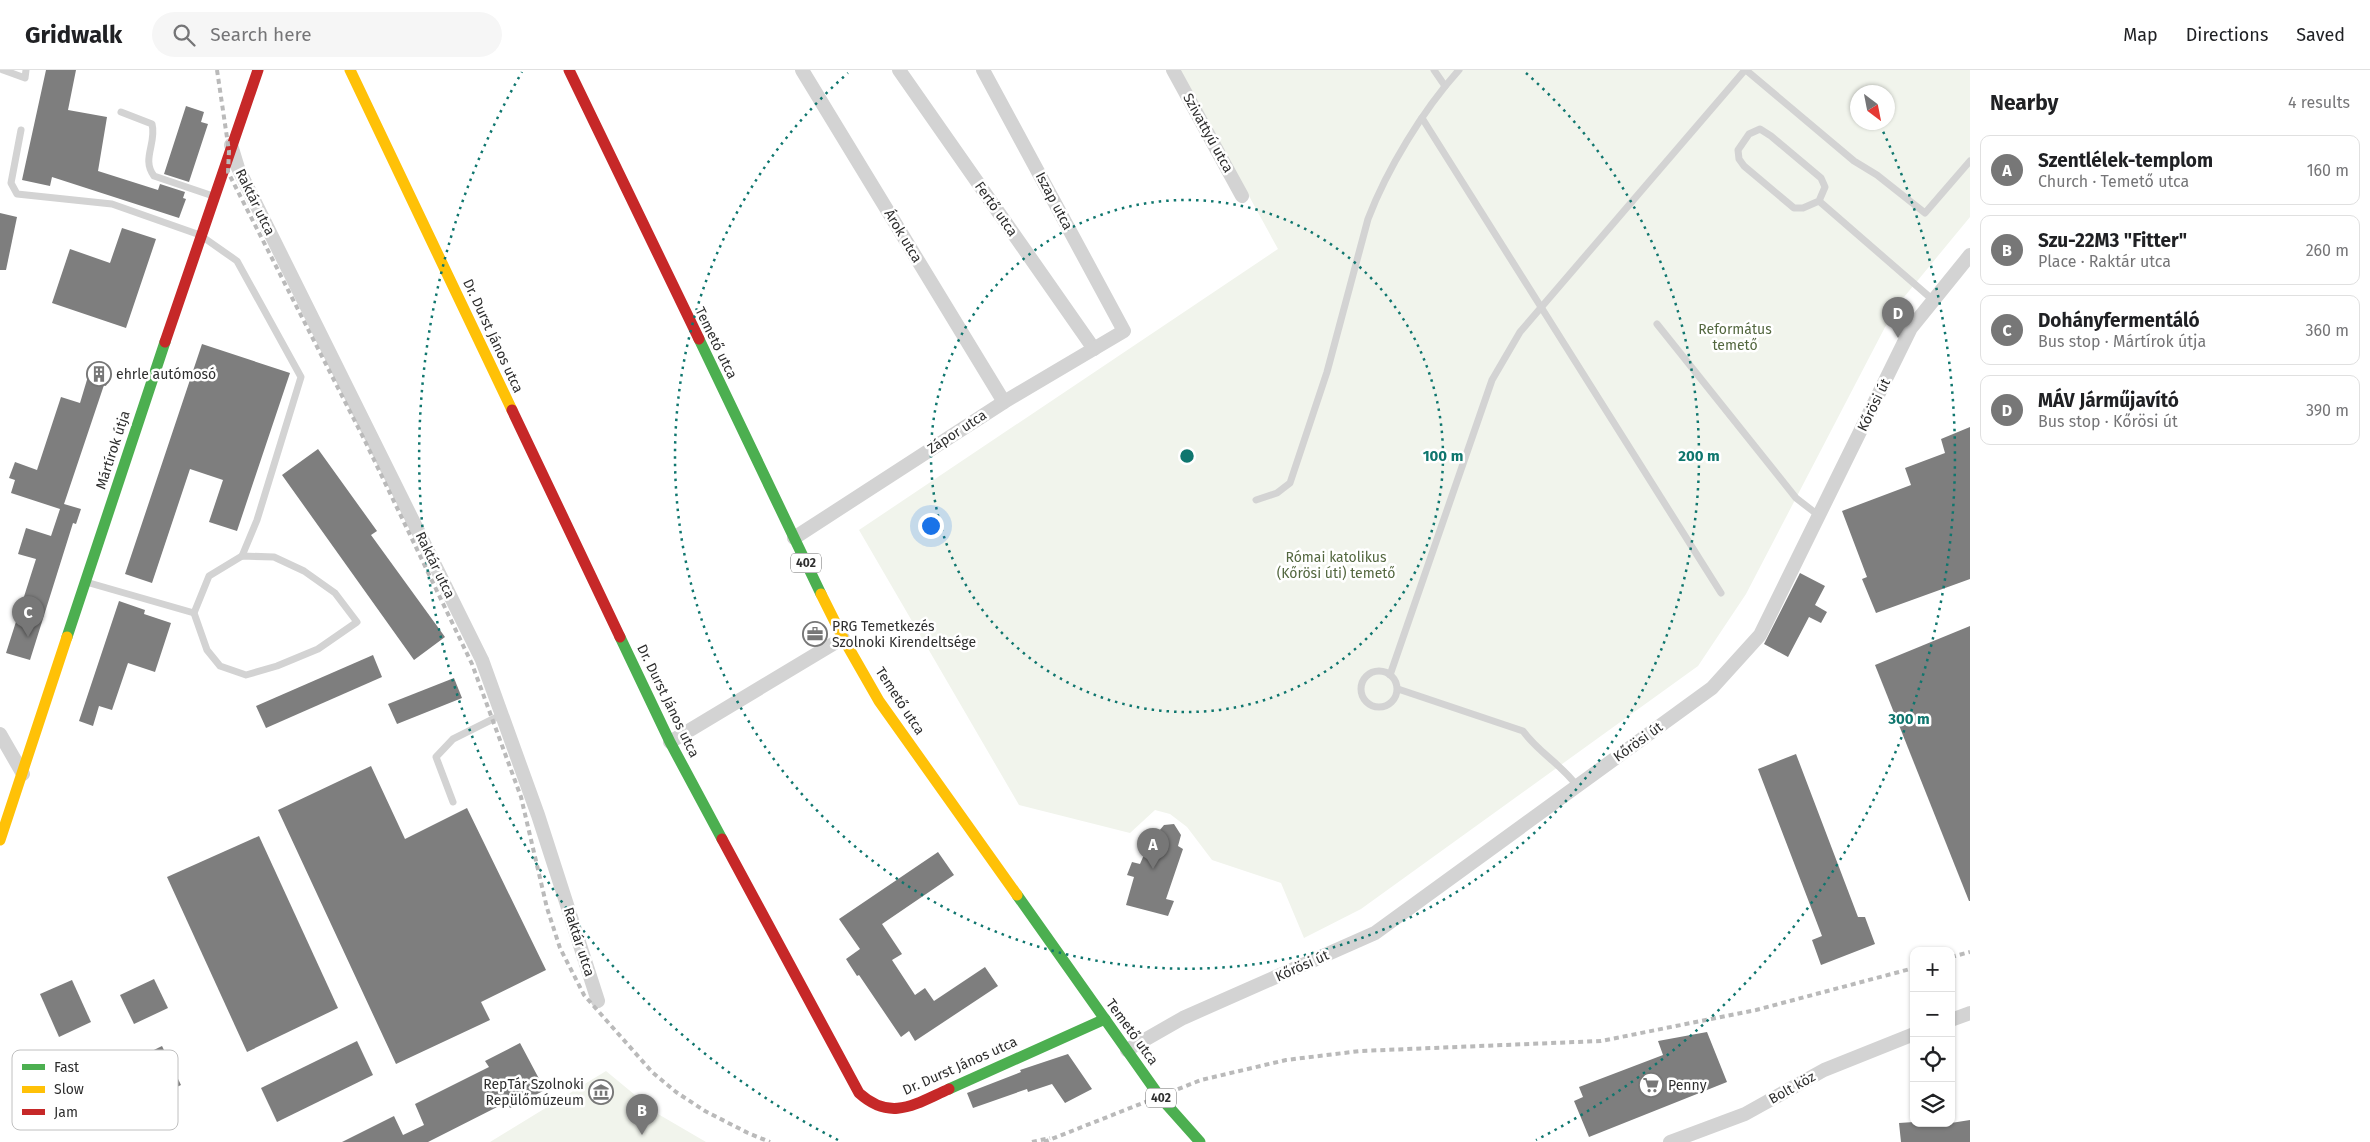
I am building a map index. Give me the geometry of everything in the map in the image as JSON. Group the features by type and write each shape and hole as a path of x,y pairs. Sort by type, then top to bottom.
{"street":[{"name":"Mártírok útja","path":"0,840 213,196 258,70"},
{"name":"Dr. Durst János utca","path":"350,70 670,742 859,1093 872,1106 889,1110 908,1107 1104,1019"},
{"name":"Temető utca","path":"569,70 843,638 879,701 1104,1019 1181,1123 1200,1142"},
{"name":"Árok utca","path":"802,70 1004,402"},
{"name":"Fertő utca","path":"899,70 1094,349"},
{"name":"Iszap utca","path":"983,70 1124,331"},
{"name":"Szivattyú utca","path":"1173,70 1242,196"},
{"name":"Raktár utca","path":"231,145 238,168 482,660 538,815 598,1001"},
{"name":"Kőrösi út","path":"1127,1050 1183,1018 1375,933 1712,688 1760,635 1911,328 1970,255"},
{"name":"Zápor utca","path":"794,538 1004,402 1124,331"},
{"path":"670,742 843,638"},
{"path":"0,734 23,774"},
{"path":"1955,1019 1970,1013"},
{"name":"Bolt köz","path":"1670,1142 1745,1114 1824,1070 1910,1036"}],"lane":[{"path":"3,70 25,78 26,70"},
{"path":"1434,70 1444,86"},
{"path":"1256,500 1277,493 1290,483 1327,372 1368,218 1377,195 1422,118 1444,86 1459,70"},
{"path":"1390,675 1492,380 1520,332 1745,70 1854,161 1876,175 1925,213 1970,161"},
{"path":"122,112 152,124 154,134 147,160 148,169 154,176 213,196"},
{"path":"1422,118 1721,593"},
{"path":"21,130 11,183 17,194 112,204 200,235 237,261 301,377 257,520 242,556"},
{"path":"1760,130 1771,136 1821,178 1824,187 1819,201 1803,208 1794,208 1744,166 1740,160 1738,150 1749,134 1760,130"},
{"path":"1819,201 1933,300"},
{"path":"1657,324 1796,498 1818,515"},
{"path":"242,556 274,557 304,571 335,592 356,622 318,649 277,666 246,675 220,666 207,650 194,613 209,576 242,556"},
{"path":"86,581 194,613"},
{"path":"1398,689 1395,700 1386,707 1374,707 1363,698 1361,688 1369,674 1380,671 1390,675 1398,689 1523,730 1533,743 1568,774 1577,786"},
{"path":"454,802 436,757 453,739 501,714"},
{"path":"1181,1123 1188,1142"}],"green space":[{"name":"Római katolikus (Kőrösi úti) temető","path":"1180,70 1970,70 1970,217 1895,308 1746,594 1698,666 1361,909 1304,938 1281,883 1212,860 1187,827 1170,814 1155,810 1130,833 1019,805 859,530 1278,249"},
{"name":"RepTár Szolnoki Repülőmúzeum","path":"606,1071 658,1114 706,1142 490,1142"}],"building":[{"path":"46,70 76,70 68,110 107,117 98,171 158,190 160,184 185,192 183,198 186,199 179,218 52,177 50,186 22,180"},
{"path":"186,106 204,112 201,122 208,124 189,182 164,174"},
{"path":"0,213 17,217 6,270 0,270"},
{"path":"122,228 156,239 126,328 52,303 70,249 110,263"},
{"path":"202,344 290,373 237,531 209,522 223,480 190,469 152,583 125,574"},
{"path":"92,363 111,369 64,504 81,509 76,524 73,523 30,660 6,653 36,559 18,554 26,528 51,536 60,509 11,493 15,480 9,478 15,462 37,470 61,397 80,403"},
{"path":"1970,427 1970,579 1876,613 1862,579 1867,577 1842,511 1911,485 1905,468 1945,453 1941,439"},
{"path":"318,449 377,531 371,535 445,637 414,660 282,475"},
{"path":"1800,573 1825,586 1815,605 1827,612 1821,623 1809,617 1788,657 1764,644"},
{"path":"119,601 145,610 144,614 171,623 155,672 128,663 112,710 99,706 93,726 79,721"},
{"path":"1970,626 1970,901 1969,901 1875,665"},
{"path":"373,655 382,677 266,728 256,706"},
{"path":"454,678 462,698 397,724 388,704"},
{"path":"1796,754 1858,917 1865,917 1875,944 1821,965 1812,940 1822,936 1758,769"},
{"path":"371,766 405,839 467,808 546,970 481,1002 490,1020 396,1064 278,810"},
{"path":"1174,824 1181,835 1178,846 1183,849 1166,899 1174,901 1168,916 1126,905 1134,877 1127,875 1132,862 1140,864 1152,836 1154,837 1164,825"},
{"path":"259,836 338,1008 247,1052 167,877"},
{"path":"938,852 954,875 882,924 902,954 892,960 915,995 925,988 934,1001 985,967 998,986 915,1041 909,1031 901,1037 846,959 860,949 839,919"},
{"path":"154,979 168,1008 134,1024 120,995"},
{"path":"72,980 91,1022 59,1037 40,994"},
{"name":"Penny","path":"1707,1032 1727,1082 1589,1137 1574,1101 1583,1097 1579,1087 1663,1055 1658,1041"},
{"path":"357,1041 373,1075 277,1122 261,1088"},
{"path":"520,1043 545,1090 510,1108 507,1102 428,1142 342,1142 394,1116 403,1135 424,1125 415,1104 489,1067 485,1061"},
{"path":"162,1046 164,1050 154,1050"},
{"path":"1068,1054 1092,1089 1065,1103 1052,1084 1028,1092 1027,1089 973,1108 967,1093 1021,1072 1020,1070"},
{"path":"1970,1120 1970,1142 1901,1142 1899,1123 1910,1122 1910,1127 1955,1127 1955,1122"}],"railway":[{"path":"217,70 229,151 228,172 364,439 472,664 521,797 547,908 560,948 584,995 652,1072 676,1092 705,1111 770,1142"},
{"path":"1955,956 1970,952"},
{"path":"1044,1142 1201,1080 1286,1060 1360,1051 1601,1041 1756,1010 1910,969"},
{"path":"1032,1142 1050,1138"}],"traffic: fast":[{"path":"699,339 821,594"},
{"path":"67,637 165,342"},
{"path":"620,637 670,742 722,839"},
{"path":"1017,895 1160,1097 1200,1142"},
{"path":"949,1089 1105,1019"}],"traffic: slow":[{"path":"350,70 512,410"},
{"path":"821,594 843,638 879,701 1017,895"},
{"path":"0,840 67,637"}],"traffic: jam":[{"path":"165,342 258,70"},
{"path":"569,70 699,339"},
{"path":"512,410 620,637"},
{"path":"722,839 859,1093 882,1107 903,1108 949,1089"}],"place":[{"name":"MÁV Járműjavító","path":"1898,338"},
{"name":"ehrle autómosó","path":"99,374"},
{"name":"PRG Temetkezés Szolnoki Kirendeltsége","path":"815,634"},
{"name":"Dohányfermentáló","path":"28,637"},
{"name":"Szentlélek-templom","path":"1153,869"},
{"name":"Penny","path":"1651,1085"},
{"name":"RepTár Szolnoki Repülőmúzeum","path":"601,1092"},
{"name":"Szu-22M3 \"Fitter\"","path":"642,1135"}],"park label":[{"name":"Református temető","path":"1735,338"}]}
